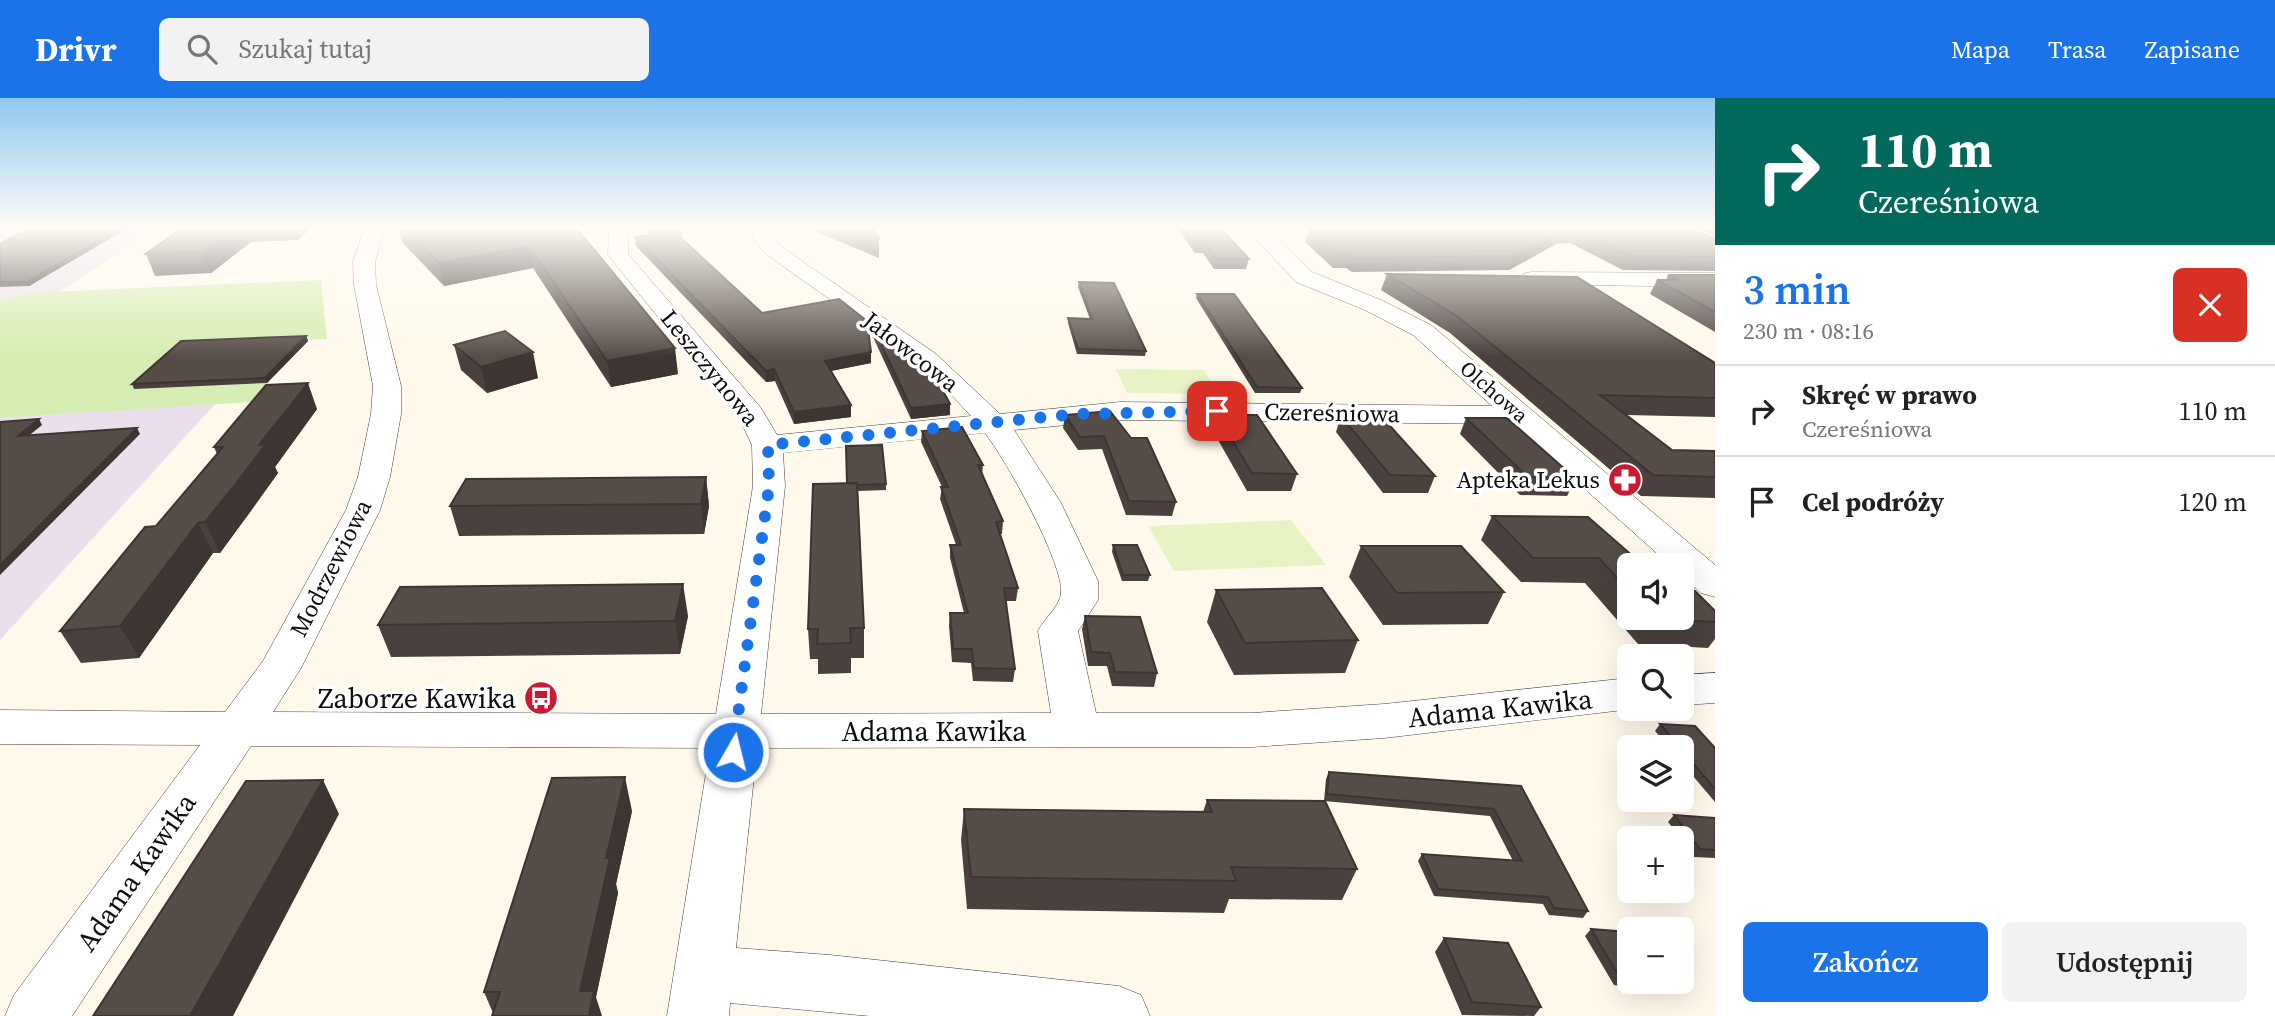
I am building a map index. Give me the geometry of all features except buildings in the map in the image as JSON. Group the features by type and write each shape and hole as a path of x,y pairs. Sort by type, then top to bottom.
{"street":[{"name":"Modrzewiowa","path":"237,729 279,668 344,550 363,510 374,477 386,414 387,386 365,285 364,271"},
{"name":"Leszczynowa","path":"631,271 746,407 768,445 769,486 701,995"},
{"name":"Jałowcowa","path":"803,271 927,362 970,398 993,423 1041,494 1079,583 1077,604 1058,631 1077,731"},
{"name":"Olchowa","path":"1296,271 1422,330 1715,584"},
{"path":"1506,279 1715,280"},
{"path":"1572,279 1609,303"},
{"path":"1324,286 1362,280"},
{"name":"Czereśniowa","path":"768,445 1120,411 1519,415"},
{"path":"1694,689 1715,688"},
{"name":"Adama Kawika","path":"0,727 1077,731 1317,727 1617,695"},
{"name":"Adama Kawika","path":"36,1016 237,729"},
{"path":"701,995 830,983 1119,1016"}],"shaded area":[{"path":"0,271 91,271 59,292 27,293 0,300"},
{"path":"215,404 0,640 0,418"}],"green space":[{"path":"321,280 327,339 183,346 134,388 269,383 253,402 0,418 0,300 27,293"},
{"path":"1116,369 1204,370 1219,394 1127,393"},
{"path":"1291,520 1326,565 1174,571 1148,526"}],"place":[{"name":"Apteka Lekus","path":"1625,480"},
{"name":"Zaborze Kawika","path":"541,698"}],"route":[{"path":"733,752 769,486 768,445 1076,414 1217,411"}]}
